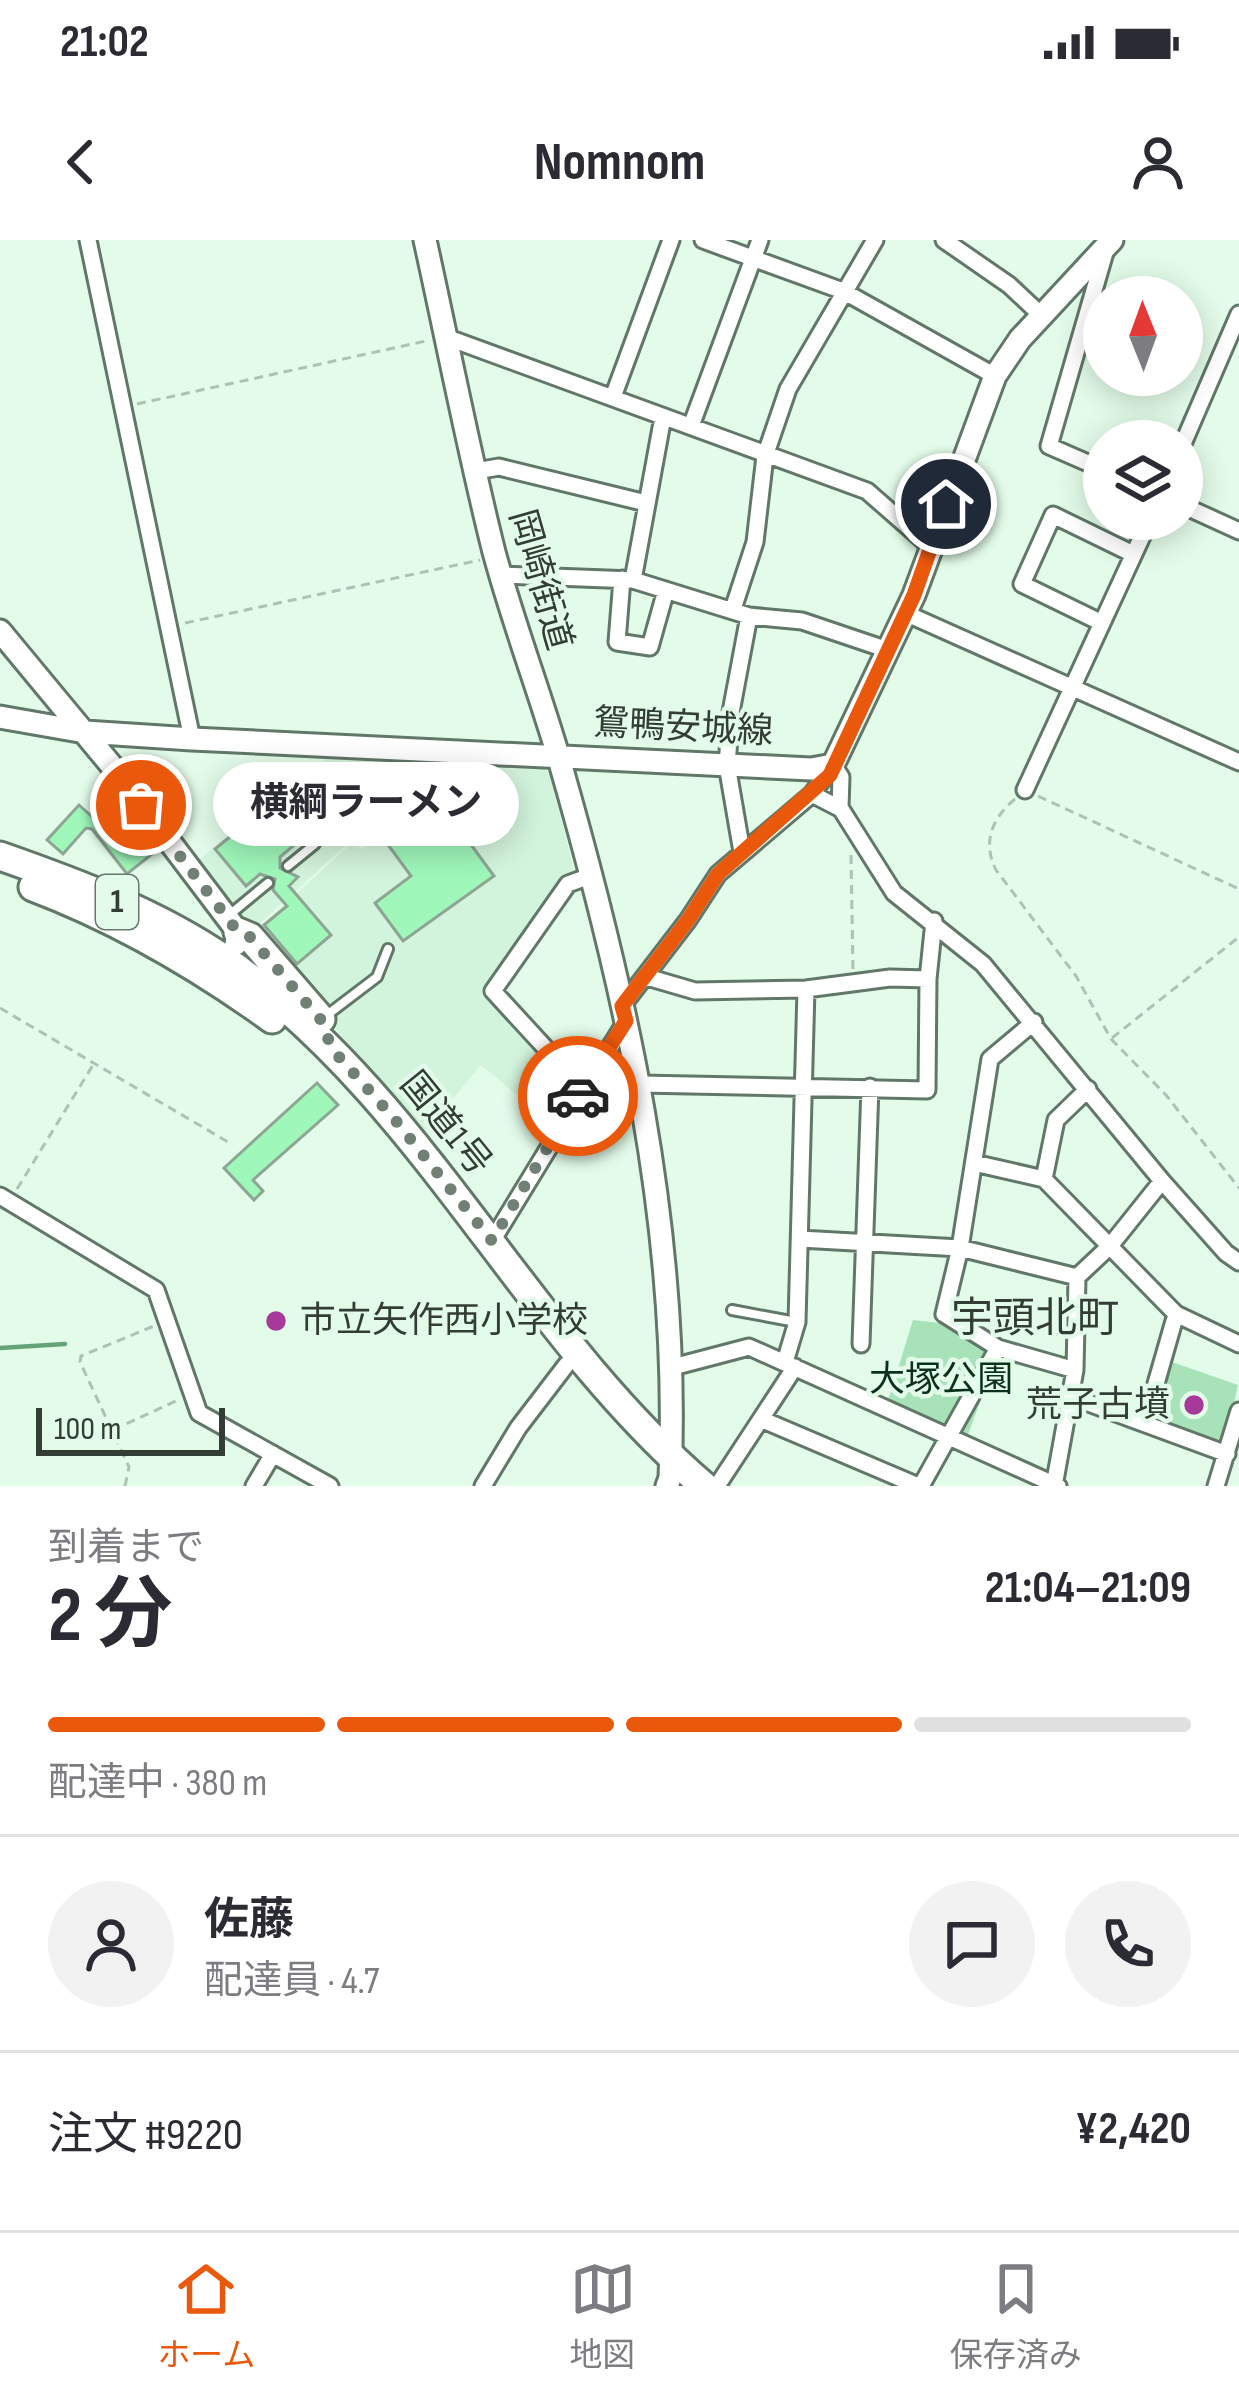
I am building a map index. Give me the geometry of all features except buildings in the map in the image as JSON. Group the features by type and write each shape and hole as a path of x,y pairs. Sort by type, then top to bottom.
{"highway":[{"name":"国道1号","path":"0,856 75,882 168,926 332,1049 492,1241 672,1477"},
{"name":"国道1号","path":"0,874 222,970 341,1078 382,1124 616,1425 672,1477 704,1486"},
{"path":"232,925 250,937 321,1020 332,1049"}],"street":[{"path":"88,240 192,739"},
{"name":"岡崎街道","path":"425,240 499,566 557,754 640,1084 657,1190 672,1477"},
{"path":"613,397 671,240"},
{"path":"704,240 843,291 995,376"},
{"path":"692,426 760,240"},
{"path":"742,852 727,765 730,712 765,456 788,389 875,240"},
{"path":"944,240 1009,285 1041,314"},
{"path":"492,1241 624,1013 718,874 830,775 905,613 995,376 1041,314 1109,241"},
{"path":"1083,461 1049,446 1109,241"},
{"path":"1193,420 1239,314"},
{"path":"446,337 867,491 930,546"},
{"path":"663,417 617,642 650,647 666,590"},
{"path":"476,471 500,467 646,503"},
{"path":"1100,622 1022,584 1053,515 1132,554"},
{"path":"1203,515 1239,531"},
{"path":"1025,790 1139,540"},
{"path":"499,566 628,580 741,612 802,621 888,650"},
{"path":"905,613 1239,762"},
{"path":"0,631 85,732 232,925 222,970"},
{"name":"鴛鴨安城線","path":"0,717 85,732 192,739 812,769 833,765"},
{"path":"833,765 841,777 840,808 894,893 983,964 1162,1181 1239,1262"},
{"path":"812,794 840,808"},
{"path":"589,1078 561,1065 493,991 568,884 590,876"},
{"path":"640,1084 927,1090 934,921"},
{"path":"647,976 695,991 806,989 928,979"},
{"path":"718,1486 763,1420 790,1364 797,1322 806,989"},
{"path":"1034,1022 990,1059 960,1248 944,1314 998,1348 1075,1370"},
{"path":"861,1344 870,1087"},
{"path":"1043,1179 1056,1120 1088,1089"},
{"path":"974,1163 1043,1179 1176,1314 1239,1344"},
{"path":"669,1368 748,1347 1056,1486 1075,1370 1077,1277 1110,1246 1162,1181"},
{"path":"4,1198 156,1290 200,1413 330,1486"},
{"path":"800,1239 960,1248 1077,1277"},
{"path":"1145,1422 1176,1314"},
{"path":"763,1420 920,1486 998,1348"},
{"path":"488,1484 518,1428 567,1364"},
{"path":"1072,1397 1227,1454"},
{"path":"1216,1486 1239,1411"},
{"path":"254,1486 273,1454"}],"lane":[{"path":"288,866 315,844 314,815"},
{"path":"232,925 268,883"},
{"path":"321,1020 376,977 388,949"},
{"path":"732,1310 797,1322"}],"path":[{"path":"123,406 446,337"},
{"path":"171,626 499,566"},
{"path":"1239,890 1025,790 997,814 988,856 1009,890 1076,976 1111,1039 1166,1095 1239,1188"},
{"path":"851,829 854,984"},
{"path":"1111,1039 1239,938"},
{"path":"0,1008 228,1142"},
{"path":"4,1198 93,1065"},
{"path":"125,1486 129,1467 81,1356 167,1321"},
{"path":"112,1431 193,1393"}],"shaded area":[{"path":"333,750 380,753 330,826 347,844 255,928 248,918 241,921 194,864 234,830 223,817 275,774 297,793"},
{"path":"410,756 534,761 550,774 575,874 564,879 485,990 546,1062 517,1095 481,1065 424,1133 254,932 351,844 364,849"}],"green space":[{"name":"大塚公園","path":"913,1320 940,1323 997,1356 966,1440 887,1404"},
{"path":"1169,1361 1238,1385 1224,1449 1151,1418"}],"waterway":[{"path":"0,1348 65,1344"}],"way so far":[{"path":"141,805 238,932 250,937 321,1020 332,1049 492,1241 578,1096"}],"place":[{"name":"横綱ラーメン","path":"141,805"},
{"name":"市立矢作西小学校","path":"276,1321"},
{"name":"荒子古墳","path":"1194,1405"}],"district":[{"name":"宇頭北町","path":"1035,1319"}],"route":[{"path":"578,1096 626,1021 622,1006 718,874 830,775 914,595 946,504"}]}
